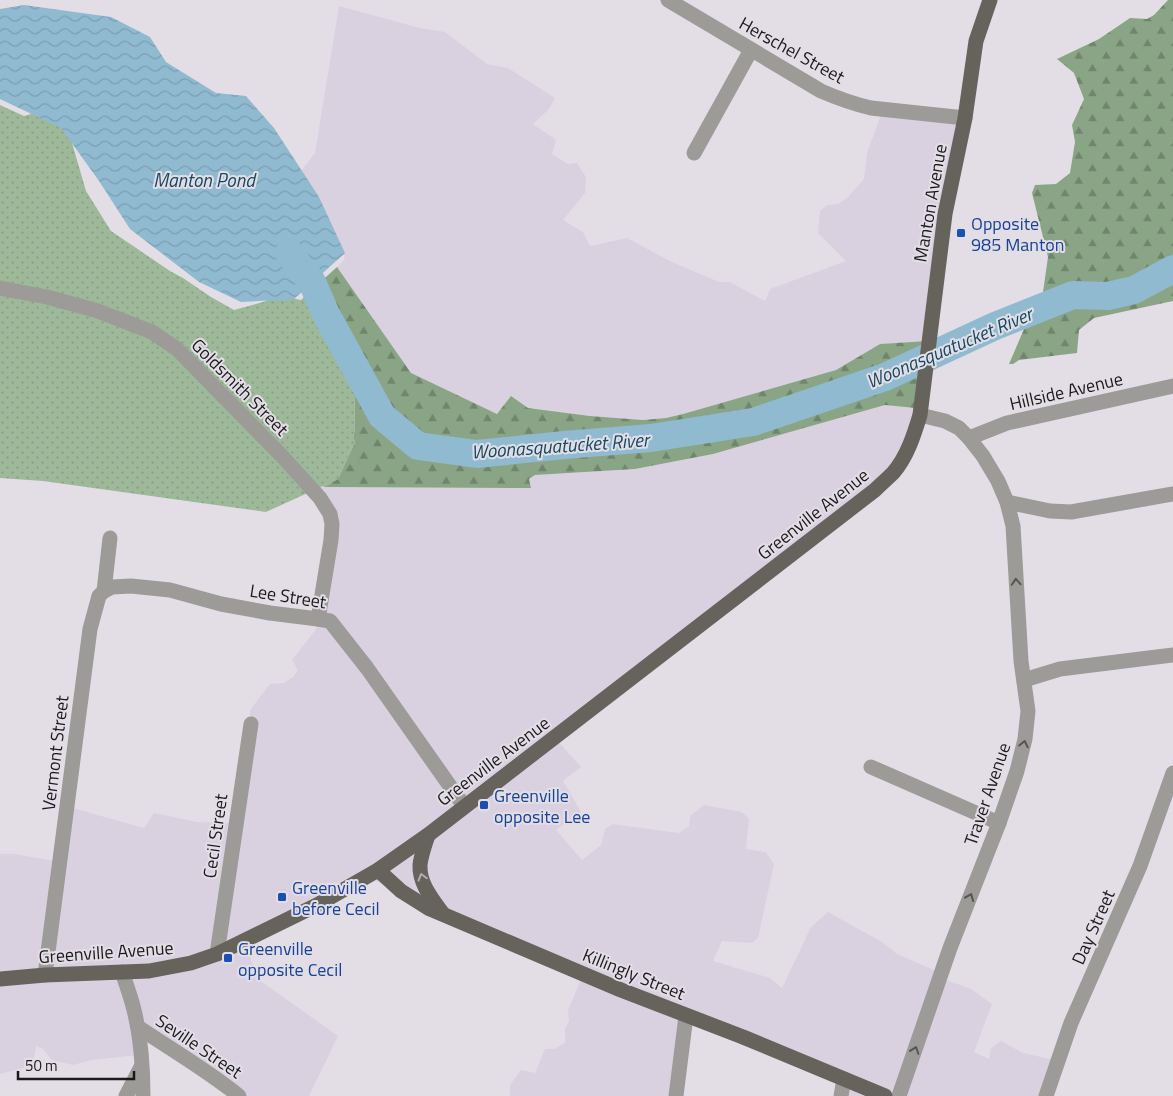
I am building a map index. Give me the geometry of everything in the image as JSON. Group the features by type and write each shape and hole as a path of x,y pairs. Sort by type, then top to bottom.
{"main road":[{"name":"Manton Avenue","path":"920,414 945,214 964,118 976,41 990,0"},
{"name":"Greenville Avenue","path":"0,978 149,971 191,963 217,954 317,905 378,870 428,835 875,490 894,472 903,458 914,435 920,414"},
{"path":"428,835 420,863 420,873 427,891 444,915"},
{"name":"Killingly Street","path":"378,870 401,891 428,908 621,990 743,1036 885,1096"}],"street":[{"name":"Herschel Street","path":"668,0 821,91 848,102 871,108 964,118"},
{"path":"694,153 752,50"},
{"name":"Goldsmith Street","path":"0,288 47,297 98,311 152,332 177,350 281,455 320,498 330,514 332,524 331,540 318,619"},
{"name":"Hillside Avenue","path":"969,438 1007,424 1173,386"},
{"name":"Traver Avenue","path":"899,1096 950,948 999,823 1017,771 1025,739 1028,711 1021,661 1013,526 1007,502 998,481 983,456 969,438 959,428 944,421 920,414"},
{"path":"1007,502 1050,511 1072,512 1173,494"},
{"name":"Vermont Street","path":"45,975 90,629 99,596 104,591 110,538"},
{"name":"Lee Street","path":"104,591 131,586 170,590 221,604 330,622 367,668 464,806"},
{"path":"1024,680 1060,669 1173,655"},
{"name":"Cecil Street","path":"217,954 251,724"},
{"path":"871,767 999,823"},
{"name":"Day Street","path":"1046,1096 1071,1022 1167,810 1173,773"},
{"path":"122,972 138,1027 143,1064 144,1096"},
{"path":"676,1096 686,1016"},
{"name":"Seville Street","path":"138,1027 194,1063 239,1096"},
{"path":"126,1096 143,1064"},
{"path":"841,1096 844,1079"}],"shaded area":[{"path":"339,6 420,28 445,32 487,64 508,68 555,98 549,109 533,124 556,140 552,154 568,164 577,163 586,177 585,193 563,220 583,232 590,246 627,238 670,261 719,282 730,282 765,301 770,289 846,261 818,233 820,211 827,205 838,204 847,198 864,179 867,153 882,112 961,116 930,342 880,344 836,370 683,414 643,420 590,416 528,408 511,397 497,414 411,374 337,267 345,259 318,197 301,171 315,153"},
{"path":"885,405 925,409 924,420 912,459 889,485 557,740 581,767 563,781 581,812 556,830 582,860 601,845 605,829 612,824 679,833 689,826 690,816 704,805 742,812 749,819 746,849 766,852 774,864 758,938 752,943 722,941 713,961 770,978 782,988 811,927 828,912 882,942 897,954 941,973 944,979 971,989 992,1004 974,1052 989,1059 991,1048 1001,1041 1023,1053 1055,1060 1045,1096 841,1096 843,1084 694,1018 674,1096 510,1096 510,1085 521,1070 535,1073 545,1049 554,1049 565,1043 565,1029 569,1021 568,1010 582,977 375,881 246,946 258,979 338,1036 309,1096 239,1096 144,1030 139,1055 92,1060 73,1065 52,1060 43,1049 36,1046 34,1059 27,1067 0,1074 0,854 14,854 60,862 69,807 144,828 154,813 197,822 230,823 250,726 250,710 270,684 284,683 293,677 298,670 292,660 323,620 335,540 314,491 323,486 531,488 529,479 535,475 635,469 713,454"}],"green space":[{"path":"1168,0 1173,0 1173,301 1094,318 1079,330 1077,353 1019,360 1009,364 1043,292 1048,257 1032,193 1035,185 1056,184 1070,173 1075,142 1072,125 1084,99 1074,73 1057,59 1099,39 1130,18 1147,19 1154,15"},
{"path":"0,105 24,116 44,110 70,136 86,191 111,231 170,271 234,310 263,302 282,294 301,300 307,294 328,317 354,373 355,429 353,438 355,442 338,479 266,512 43,481 0,478"},
{"path":"337,267 411,373 497,414 511,396 528,408 590,416 643,420 666,418 836,370 880,344 928,341 925,409 885,405 713,454 635,469 535,475 529,479 531,488 324,487 338,479 355,442 353,438 355,429 354,373 328,317 307,294"}],"water":[{"name":"Manton Pond","path":"24,5 111,17 150,37 166,62 216,93 246,96 274,128 319,197 345,253 294,299 241,302 199,282 130,229 61,128 0,99 0,9"}],"waterway":[{"name":"Woonasquatucket River","path":"289,253 312,282 326,314 382,416 418,446 477,454 651,438 753,422 885,377 995,326 1073,295 1108,296 1134,290 1173,269"}],"place":[{"name":"Opposite 985 Manton","path":"961,233"},
{"name":"Greenville opposite Lee","path":"484,805"},
{"name":"Greenville before Cecil","path":"282,897"},
{"name":"Greenville opposite Cecil","path":"228,958"}]}
